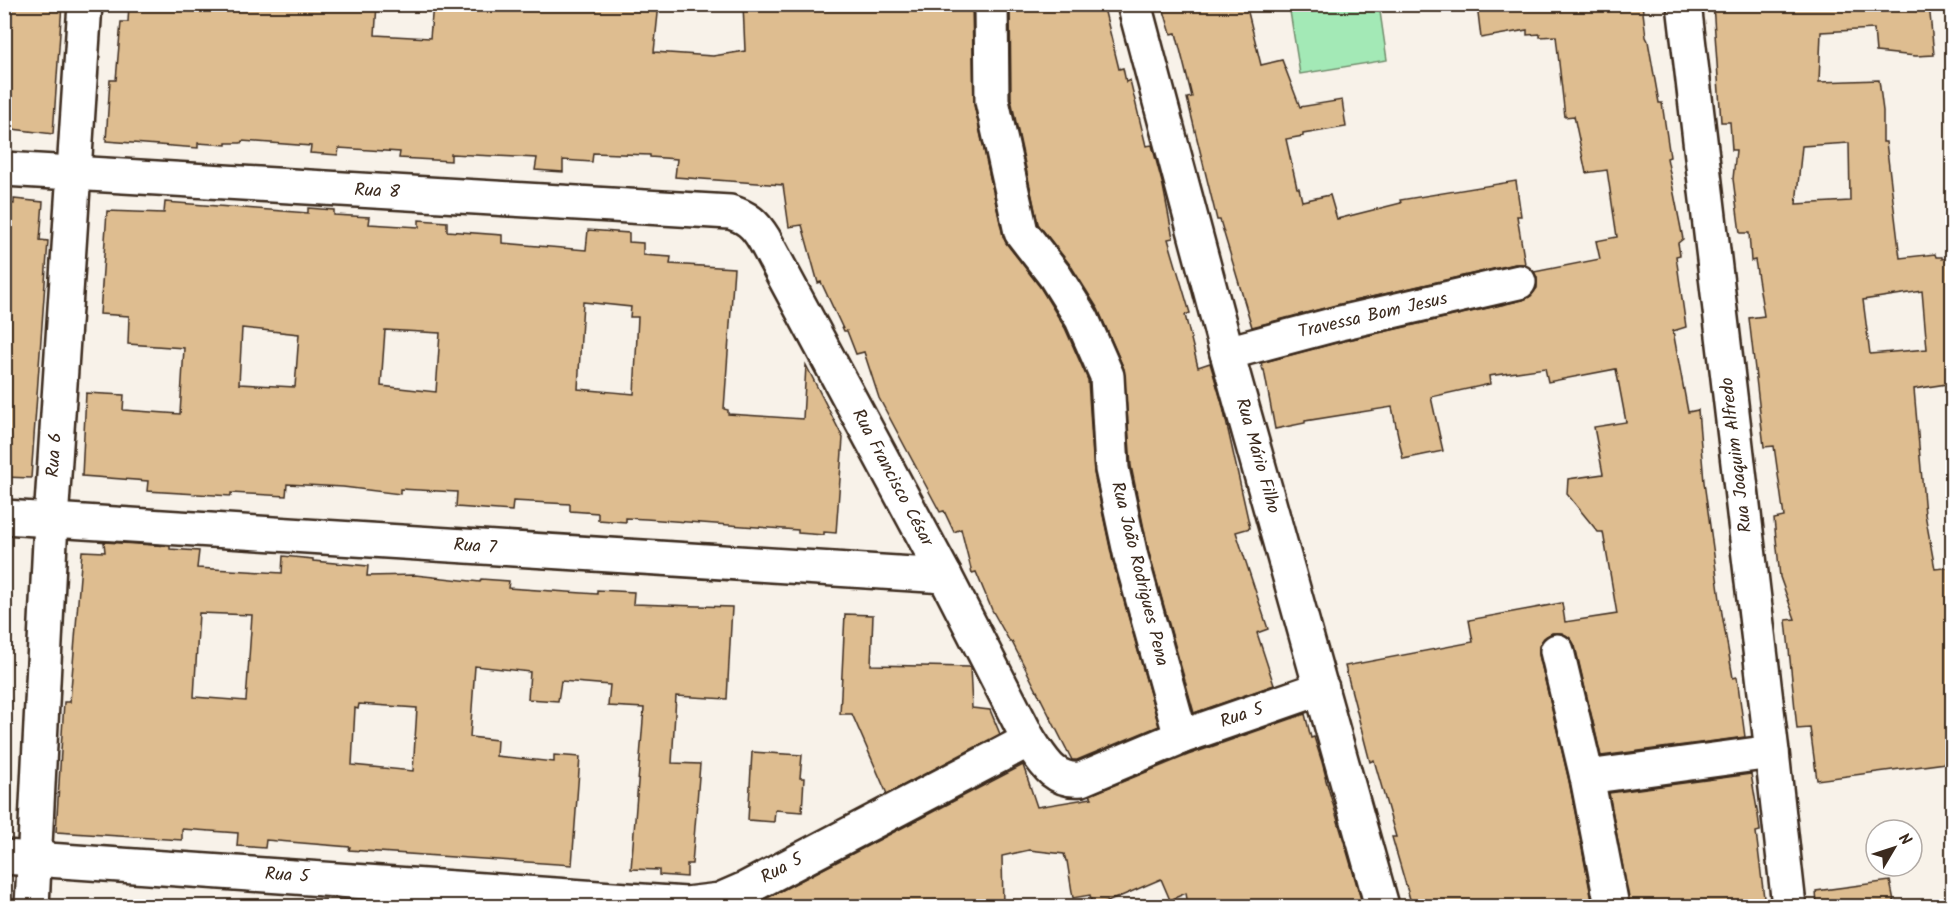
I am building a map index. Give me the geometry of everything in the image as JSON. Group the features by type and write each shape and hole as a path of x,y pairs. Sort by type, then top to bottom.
{"street":[{"name":"Rua 6","path":"32,906 20,858 51,521 85,4"},
{"name":"Rua João Rodrigues Pena","path":"991,4 992,101 1021,232 1055,276 1082,319 1107,376 1112,469 1131,557 1181,737"},
{"name":"Rua Mário Filho","path":"1134,4 1227,353 1382,906"},
{"name":"Rua Joaquim Alfredo","path":"1683,4 1789,906"},
{"name":"Rua 8","path":"4,169 730,212 748,219"},
{"name":"Rua Francisco César","path":"748,219 764,239 945,576 1029,740"},
{"name":"Travessa Bom Jesus","path":"1227,353 1340,322 1519,282"},
{"name":"Rua 7","path":"4,517 945,576"},
{"path":"1557,651 1587,777 1612,906"},
{"name":"Rua 5","path":"20,858 674,903 720,900 1029,740 1057,775 1068,780 1081,779 1181,737 1322,688"},
{"path":"1587,777 1772,752"}],"green space":[{"path":"1289,5 1379,5 1387,60 1300,74"}],"building":[{"path":"4,4 62,4 53,134 4,128"},
{"path":"129,4 377,4 375,35 430,38 433,4 659,4 654,52 713,56 745,51 743,4 972,4 974,105 1003,236 1040,287 1065,328 1088,380 1094,473 1113,562 1159,726 1077,760 1072,760 1012,642 992,610 976,572 972,573 961,529 954,532 944,511 940,512 879,398 864,352 856,354 847,331 844,331 821,282 818,283 802,225 789,227 783,185 675,177 677,159 650,157 650,155 593,153 592,162 563,160 563,172 535,170 537,158 451,154 451,161 399,158 400,152 339,148 338,155 310,153 311,146 242,141 241,143 226,143 226,145 198,143 198,148 106,141 110,80 116,80 121,22 128,22"},
{"path":"1010,4 1103,4 1119,69 1123,68 1126,82 1130,80 1146,146 1152,145 1163,186 1173,238 1168,239 1190,313 1185,315 1198,367 1210,363 1222,403 1250,528 1236,532 1268,629 1257,633 1274,685 1194,713 1149,553 1131,466 1124,369 1098,309 1071,266 1038,224 1011,99"},
{"path":"1162,4 1246,4 1261,65 1282,60 1300,107 1342,100 1346,127 1286,139 1302,201 1330,195 1337,219 1401,203 1400,200 1516,181 1521,216 1517,216 1525,264 1515,264 1336,305 1252,327 1220,220 1217,220 1187,98 1192,97 1176,33 1171,34"},
{"path":"1477,4 1642,4 1659,103 1662,103 1670,157 1667,158 1683,239 1678,243 1680,255 1676,256 1686,327 1673,331 1688,412 1698,410 1704,482 1722,614 1733,678 1737,677 1745,737 1601,756 1575,646 1570,638 1562,633 1552,633 1544,638 1539,646 1539,655 1569,781 1593,906 1412,906 1392,837 1396,837 1374,760 1370,762 1345,666 1473,642 1469,620 1562,603 1565,622 1617,614 1603,532 1598,532 1567,494 1568,479 1603,474 1594,427 1626,422 1616,369 1548,382 1545,368 1489,376 1490,384 1431,397 1443,451 1403,459 1392,407 1305,421 1305,423 1275,429 1261,363 1344,341 1523,300 1531,296 1537,288 1537,278 1534,272 1600,259 1596,241 1617,237 1607,170 1586,173 1574,116 1565,117 1556,36 1527,35 1527,30 1481,38"},
{"path":"1713,4 1929,4 1934,55 1916,56 1876,52 1874,29 1821,32 1819,82 1879,80 1883,111 1883,142 1886,142 1900,258 1935,254 1936,257 1942,257 1942,259 1953,258 1953,383 1914,389 1925,514 1935,569 1953,567 1953,762 1817,780 1810,728 1797,729 1786,620 1795,619 1780,577 1774,519 1784,517 1774,446 1764,447 1749,318 1764,316 1755,260 1751,261 1749,233 1740,233 1733,179 1736,150 1732,150 1730,122 1721,122","holes":["1849,143 1850,201 1796,204 1802,146","1922,291 1927,349 1870,354 1863,300"]},
{"path":"14,199 43,202 40,240 48,241 31,478 4,477 4,354 7,313 4,313 4,203 14,204"},
{"path":"165,202 308,213 308,208 334,210 334,215 370,217 369,224 419,227 419,220 447,222 447,231 502,235 502,243 586,250 588,230 629,233 629,242 643,243 643,255 671,257 670,264 734,268 724,409 728,410 728,414 803,419 806,365 843,438 836,533 824,532 824,535 798,533 798,530 646,519 626,518 626,522 598,520 598,513 570,511 570,504 513,501 512,511 456,507 457,492 400,489 400,494 343,487 287,484 286,496 231,493 231,496 147,491 148,481 82,476 86,393 124,395 123,410 180,414 184,348 128,344 129,316 100,314 107,211 164,213","holes":["583,302 631,307 630,317 638,317 634,394 578,389","242,328 299,334 295,387 239,384","385,330 440,333 436,392 381,386"]},
{"path":"104,542 170,546 170,549 199,551 197,568 282,573 283,556 368,566 367,576 415,575 480,582 481,579 509,581 508,588 597,594 597,590 634,592 633,604 732,607 727,699 676,696 672,763 700,764 692,864 687,864 687,877 659,875 659,870 631,869 644,708 608,706 610,685 561,681 558,701 528,699 530,672 475,666 470,737 497,740 496,756 554,762 554,755 580,757 572,865 349,850 350,847 266,840 265,848 237,846 238,833 182,829 182,840 56,832 64,702 70,702 82,551 105,552","holes":["199,613 252,615 246,701 194,697","359,704 417,708 413,771 352,765 355,708 358,709"]},
{"path":"845,614 873,615 871,665 970,667 972,708 990,710 1000,734 887,794 852,714 840,714"},
{"path":"1305,714 1311,738 1314,737 1322,762 1363,906 1188,906 1186,893 1170,900 1161,879 1098,906 1092,906 1090,895 1073,898 1064,854 1029,850 1002,856 1003,906 752,906 1023,765 1037,807 1092,798 1090,795 1188,755"},
{"path":"752,752 802,755 800,778 804,778 802,812 775,810 774,822 748,820"},
{"path":"1751,774 1760,831 1756,832 1765,906 1630,906 1609,793"},
{"path":"1890,881 1895,906 1817,906 1816,891"}]}
